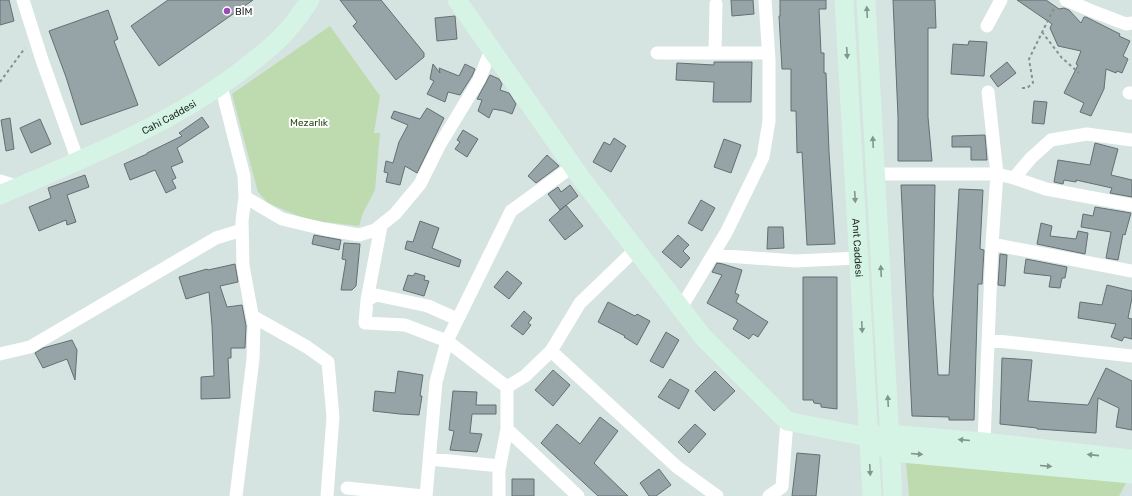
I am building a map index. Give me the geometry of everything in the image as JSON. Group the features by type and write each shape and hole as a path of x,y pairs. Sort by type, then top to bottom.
{"main road":[{"name":"Cahi Caddesi","path":"0,195 78,161 165,120 221,86 269,49 285,33 310,0"},
{"path":"456,0 573,166 703,337 787,421 891,443 1132,474"},
{"name":"Anıt Caddesi","path":"844,0 872,496"},
{"path":"866,0 894,496"},
{"path":"891,443 984,442 1132,459"}],"street":[{"path":"22,0 78,161"},
{"path":"681,308 727,231 763,157 769,121 768,53 765,0"},
{"path":"988,26 1000,0"},
{"path":"1066,0 1126,24 1132,23"},
{"path":"715,53 716,4"},
{"path":"245,197 282,219 324,229 359,235 375,230 394,214 420,184 439,146 479,80 491,50"},
{"path":"657,53 768,53"},
{"path":"221,86 244,176 245,197 242,230 243,266 254,325 253,359 236,496"},
{"path":"984,442 992,244 997,174 988,92"},
{"path":"1014,178 1031,158 1050,140 1087,134 1132,140"},
{"path":"347,488 425,496 430,459 436,382 447,341 511,211 573,166"},
{"path":"875,174 997,174 1014,178 1046,190 1132,205"},
{"path":"0,181 19,187"},
{"path":"381,226 367,300 365,323 405,325 447,341 508,387"},
{"path":"0,354 30,347 216,238 242,230"},
{"path":"992,244 1132,271"},
{"path":"508,387 526,376 552,351 580,303 636,249"},
{"path":"713,255 795,261 858,258"},
{"path":"367,300 376,295 401,300 428,306 458,319"},
{"path":"252,316 307,347 328,362 333,417 327,496"},
{"path":"989,340 1132,356"},
{"path":"552,351 677,467 717,496"},
{"path":"499,496 500,466 506,429 508,387"},
{"path":"769,496 782,492 787,421"},
{"path":"506,429 578,496"},
{"path":"430,459 500,466"}],"path":[{"path":"1022,88 1026,88 1033,83 1028,59 1058,0"},
{"path":"1042,32 1062,58 1079,73"},
{"path":"0,82 34,36"}],"green space":[{"name":"Mezarlık","path":"330,26 380,96 374,133 380,133 375,190 363,213 359,226 308,220 268,203 258,192 232,94"},
{"path":"906,462 1127,481 1119,496 909,496"}],"building":[{"path":"0,0 9,0 14,21 0,25"},
{"path":"168,0 253,0 159,66 131,26"},
{"path":"340,0 381,0 424,53 424,57 396,80 353,26 357,22"},
{"path":"731,0 753,0 754,14 732,16"},
{"path":"780,0 826,0 826,9 819,9 821,53 824,53 824,73 826,73 835,244 807,245 802,152 797,153 796,111 791,111 791,69 782,69 779,16"},
{"path":"893,0 935,0 936,28 928,28 928,117 932,161 898,161 898,117"},
{"path":"1017,0 1046,0 1059,9 1064,8 1069,10 1081,23 1084,17 1086,17 1120,34 1119,36 1130,41 1123,56 1128,59 1122,73 1117,71 1116,73 1106,69 1104,89 1091,116 1080,112 1084,103 1064,93 1078,65 1076,64 1081,51 1058,46 1050,28 1052,24"},
{"path":"108,10 118,39 114,41 138,105 81,125 66,77 49,31"},
{"path":"455,16 457,39 437,41 435,18"},
{"path":"969,41 987,42 984,76 951,74 953,44 968,45"},
{"path":"714,62 752,62 751,102 713,102 714,82 676,80 677,63 714,65"},
{"path":"1007,62 1016,73 998,87 990,76"},
{"path":"433,64 440,73 439,68 459,76 465,64 475,69 460,95 448,92 445,102 427,94 434,81 430,79"},
{"path":"490,75 499,79 502,84 500,90 509,93 516,104 512,114 493,109 489,118 478,111 482,100 477,99"},
{"path":"1034,101 1047,102 1044,124 1032,123"},
{"path":"427,108 444,118 417,173 405,166 400,185 386,182 388,173 384,172 386,161 393,163 399,142 408,125 391,118 394,111 420,119"},
{"path":"202,117 209,127 177,148 183,162 171,167 176,178 172,180 176,188 166,193 155,170 130,180 124,164 182,136 179,133"},
{"path":"10,118 14,149 6,151 1,120"},
{"path":"40,119 51,144 31,153 20,128"},
{"path":"463,130 478,139 467,157 455,149 460,142 457,140"},
{"path":"985,135 987,160 971,160 971,147 952,147 952,136"},
{"path":"614,138 626,146 611,172 593,162 604,142 610,145"},
{"path":"724,139 741,145 731,173 714,167"},
{"path":"1095,143 1118,149 1111,175 1132,180 1132,197 1110,193 1112,188 1076,180 1076,182 1064,180 1063,184 1054,182 1058,160 1090,165"},
{"path":"547,155 559,166 536,183 528,176"},
{"path":"85,175 89,187 67,195 76,222 67,225 66,220 39,231 29,207 51,198 48,188"},
{"path":"570,185 578,196 560,210 548,194 558,187 561,192"},
{"path":"901,185 935,185 933,295 938,375 949,375 959,189 983,190 980,249 984,250 982,284 978,284 974,420 949,420 949,417 912,416"},
{"path":"701,200 715,208 702,231 688,223"},
{"path":"566,205 583,226 565,240 549,220"},
{"path":"1095,207 1131,213 1125,235 1123,234 1118,260 1106,258 1111,232 1081,227 1083,214 1093,216"},
{"path":"420,221 439,228 432,248 461,260 459,267 405,249 407,241 413,242"},
{"path":"1041,223 1052,226 1050,236 1076,239 1078,231 1088,233 1085,254 1037,244"},
{"path":"768,227 783,227 784,248 767,249"},
{"path":"314,235 341,240 339,250 312,244"},
{"path":"678,235 689,245 683,251 690,258 681,268 662,252"},
{"path":"344,243 360,244 356,286 352,290 341,290 346,260 342,259"},
{"path":"1000,254 1007,255 1005,286 998,285"},
{"path":"1026,259 1067,267 1065,278 1062,278 1060,288 1049,287 1051,276 1024,273"},
{"path":"717,263 742,270 735,293 739,295 736,302 768,322 758,337 753,334 749,339 733,329 738,320 707,303 722,275 712,272"},
{"path":"235,264 238,282 220,286 227,307 242,305 246,326 245,348 231,348 231,358 228,358 230,398 201,399 201,377 214,376 209,292 186,299 179,277 207,269"},
{"path":"507,271 522,283 509,299 494,287"},
{"path":"415,273 425,276 424,280 429,281 424,296 403,290 408,275 413,276"},
{"path":"803,277 837,277 837,409 821,407 821,404 814,403 813,400 803,400"},
{"path":"1107,285 1132,291 1128,318 1132,319 1132,339 1124,337 1122,341 1111,337 1116,324 1078,318 1080,302 1102,305"},
{"path":"608,302 635,316 637,314 650,321 637,345 624,337 625,336 598,322"},
{"path":"524,311 532,318 528,323 531,325 523,335 511,326"},
{"path":"666,332 679,340 663,368 650,361"},
{"path":"72,340 77,350 75,380 67,359 43,368 35,353 43,348"},
{"path":"1002,358 1032,360 1028,401 1088,405 1106,368 1132,381 1132,430 1116,427 1119,408 1098,398 1096,433 1037,429 1000,424"},
{"path":"553,370 570,385 553,406 535,390"},
{"path":"398,371 423,375 419,415 373,411 375,391 395,393"},
{"path":"715,371 735,391 714,411 695,391"},
{"path":"670,379 689,390 679,409 658,397"},
{"path":"453,391 477,392 476,405 496,405 496,414 472,414 470,433 482,434 477,452 450,450 454,431 449,430"},
{"path":"600,417 618,431 594,463 628,496 598,496 541,443 557,424 580,444"},
{"path":"695,424 706,434 689,453 678,442"},
{"path":"797,453 820,455 816,496 792,496"},
{"path":"659,469 671,485 656,496 649,496 640,483"},
{"path":"512,479 534,479 534,496 512,496"}],"place":[{"name":"BİM","path":"227,11"}]}
